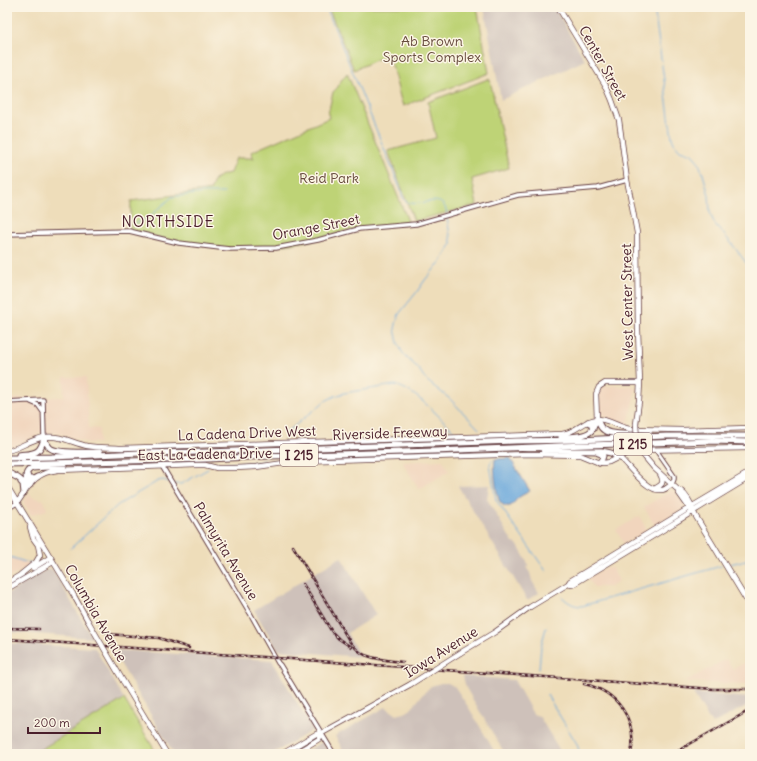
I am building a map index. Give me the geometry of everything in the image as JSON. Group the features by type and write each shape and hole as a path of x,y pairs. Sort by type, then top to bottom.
{"highway":[{"path":"516,441 582,435 589,432 593,428 597,419"},
{"path":"597,419 602,429 612,433 654,434 666,436"},
{"path":"588,422 593,428"},
{"name":"Riverside Freeway","path":"7,457 52,457 666,436 750,436"},
{"path":"44,437 48,446 54,450 79,452 135,451 140,453"},
{"path":"7,457 38,451 42,446 44,437"},
{"name":"Riverside Freeway","path":"7,464 208,459 712,441 750,442"},
{"path":"516,448 526,450 601,451 611,453 619,458"},
{"path":"591,451 602,455 603,458 599,463"},
{"path":"30,486 26,475 32,468 68,465 81,462"},
{"path":"28,471 27,476 30,479 37,477"},
{"path":"7,472 30,486"},
{"path":"18,478 23,484 24,493"}],"main road":[{"name":"Center Street","path":"558,7 606,86 612,100 619,120 627,180"},
{"name":"West Center Street","path":"627,180 637,233 640,383 636,424 637,440 648,463 659,472"},
{"path":"640,383 604,383 598,387 596,394 597,419 609,421 624,428 630,429 682,430 750,428"},
{"name":"La Cadena Drive West","path":"7,451 19,448 34,440 56,436 94,447 144,447 562,434 572,432 588,422 597,419"},
{"path":"599,463 606,463 636,450 750,448"},
{"path":"626,464 629,452"},
{"name":"East La Cadena Drive","path":"17,503 37,477 43,473 53,470 197,465 228,468 256,467 298,461 503,454 575,455 585,457 599,463"},
{"path":"619,458 622,459 645,483 654,489 660,491 664,490 672,484"},
{"path":"659,472 677,488 678,492 692,509 750,606"},
{"path":"654,489 662,484 663,479 659,472"},
{"name":"Iowa Avenue","path":"294,754 319,738 322,734 411,684 495,632 530,607 568,584 570,581 692,509 750,472"},
{"name":"Iowa Avenue","path":"692,509 750,477"},
{"name":"Columbia Avenue","path":"7,486 73,594 166,753"},
{"path":"20,575 36,562 39,556 39,548 34,538 30,523"},
{"path":"7,583 52,559"},
{"path":"7,589 52,559"},
{"name":"Iowa Avenue","path":"282,754 316,734 322,734"}],"street":[{"name":"Orange Street","path":"7,234 129,231 179,243 220,248 276,248 318,240 359,229 416,224 518,195 598,188 627,180"},
{"path":"7,402 43,400 44,437"},
{"path":"28,401 38,405 43,412"},
{"path":"656,450 674,476 672,484"},
{"name":"Palmyrita Avenue","path":"162,466 273,655 334,754"},
{"path":"7,509 17,503"}],"shaded area":[{"path":"484,7 554,7 585,60 501,100"},
{"path":"64,377 86,377 89,428 99,429 99,443 89,443 57,433 39,433 22,443 7,448 7,399 64,397"},
{"path":"633,386 636,388 628,425 620,424 604,416 600,412 599,394 602,387"},
{"path":"443,460 449,471 419,489 403,463 404,462"},
{"path":"489,485 487,499 513,543 517,544 524,556 529,566 526,567 539,593 527,600 458,486"},
{"path":"672,490 684,504 684,507 655,526 644,507"},
{"path":"30,493 32,497 44,500 47,510 31,515 23,502"},
{"path":"639,516 647,530 624,544 616,530"},
{"path":"7,556 28,563 30,566 7,579"},
{"path":"341,557 376,615 347,633 360,657 278,650 254,610"},
{"path":"607,567 612,568 619,581 610,587 594,587 588,578"},
{"path":"49,568 53,570 92,638 7,632 7,594"},
{"path":"7,643 95,648 124,699 33,754 7,754"},
{"path":"117,650 272,660 313,730 272,754 174,754 114,653"},
{"path":"726,659 733,669 750,660 750,684 686,682 686,681"},
{"path":"463,676 514,680 533,714 539,716 562,754 505,754 466,688"},
{"path":"441,683 448,683 455,687 496,754 345,754 335,736 386,707 397,715 407,712 431,686"},
{"path":"693,693 750,698 750,704 712,724"},
{"path":"320,743 323,743 329,754 301,754"}],"green space":[{"name":"Ab Brown Sports Complex","path":"328,7 477,7 489,73 403,106 389,54 354,70"},
{"name":"Reid Park","path":"347,73 408,221 405,224 360,228 309,241 271,247 226,248 178,242 130,230 131,201 211,190 213,183 217,178 230,173 236,158 254,159 251,152 329,118 328,114 333,92"},
{"path":"488,79 490,80 509,168 472,179 477,205 414,221 388,151 436,138 428,102"},
{"path":"124,699 157,754 33,754"}],"water":[{"path":"510,458 530,491 519,497 512,505 506,506 499,500 495,480 494,463 495,459"}],"waterway":[{"path":"326,7 403,198 409,203 440,202 445,206 447,214"},
{"path":"654,7 672,138 680,150 692,154 698,161 709,195 710,212 712,218 715,224 750,268"},
{"path":"133,227 136,223 148,218 172,197 203,193 224,193"},
{"path":"447,217 451,245 442,260 399,314 395,329 398,343 402,352 407,358 418,368 426,380 450,399 479,429"},
{"path":"286,433 325,401 335,396 344,393 395,385 403,388 420,399 458,435"},
{"path":"218,464 259,462 264,460"},
{"path":"492,460 490,464 496,500 546,571"},
{"path":"175,484 181,484 208,469"},
{"path":"71,548 118,505 158,481 163,480 170,482"},
{"path":"7,556 31,563"},
{"path":"730,564 750,559"},
{"path":"562,597 571,604 582,606 721,566"},
{"path":"539,669 541,646 546,628"},
{"path":"547,695 577,744 580,754"}],"railway":[{"path":"293,546 353,646 365,655 383,660 403,662"},
{"path":"303,584 332,632 351,647"},
{"path":"7,628 39,629"},
{"path":"107,634 159,638 189,648"},
{"path":"7,639 714,689 750,689"},
{"path":"584,684 606,693 615,700 622,709 628,719 631,730 631,754"},
{"path":"672,754 750,710"}],"district":[{"name":"NORTHSIDE","path":"168,222"}]}
